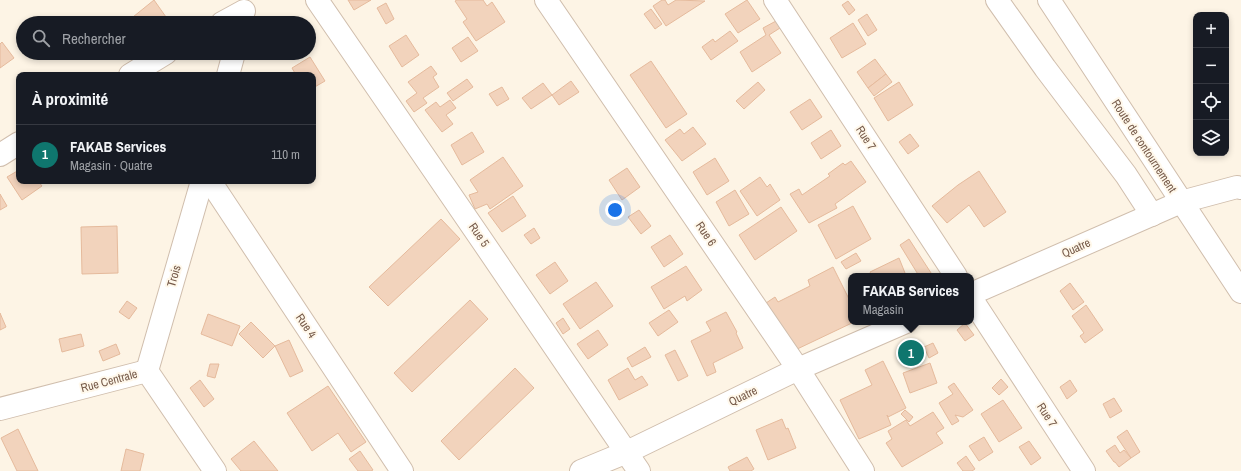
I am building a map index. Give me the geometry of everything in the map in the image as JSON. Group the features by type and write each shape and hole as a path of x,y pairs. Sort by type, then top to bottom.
{"street":[{"name":"Rue 5","path":"317,0 639,471"},
{"name":"Rue 6","path":"546,0 798,369 863,471"},
{"name":"Rue 7","path":"775,0 954,273"},
{"path":"997,0 1126,175 1152,215"},
{"name":"Route de contournement","path":"1049,0 1241,292"},
{"path":"235,16 244,11"},
{"path":"135,72 155,60"},
{"path":"229,72 232,60"},
{"path":"0,155 16,145"},
{"name":"Trois","path":"147,371 201,184"},
{"name":"Rue 4","path":"212,184 402,471"},
{"name":"Quatre","path":"974,293 1181,202 1241,188"},
{"name":"Rue 7","path":"974,303 1084,471"},
{"name":"Quatre","path":"581,471 627,452 798,369 899,325"},
{"name":"Rue Centrale","path":"0,409 147,371 216,471"}],"building":[{"path":"154,0 165,16 134,16"},
{"path":"348,0 371,0 354,10"},
{"path":"483,0 487,6 492,2 505,22 476,41 463,22 467,19 455,1"},
{"path":"662,0 665,0 668,5 676,0 705,1 666,26 653,6"},
{"path":"747,0 760,19 738,33 725,14"},
{"path":"848,1 855,10 849,15 842,5"},
{"path":"386,3 394,19 386,24 377,8"},
{"path":"651,9 662,24 655,29 644,14"},
{"path":"867,14 877,30 868,36 858,20"},
{"path":"776,21 780,28 769,35 781,53 752,72 740,52 766,35 763,28"},
{"path":"853,23 866,44 842,58 830,38"},
{"path":"730,31 738,41 711,60 702,47 713,39 715,42"},
{"path":"406,35 419,55 402,67 389,46"},
{"path":"468,37 478,51 461,62 452,48"},
{"path":"2,42 14,58 0,68 0,44"},
{"path":"875,59 886,74 868,88 857,72"},
{"path":"305,60 312,60 325,81 316,86 316,72 294,72 292,68"},
{"path":"651,61 687,114 666,128 630,75"},
{"path":"431,66 437,74 433,77 439,87 423,98 427,103 414,112 406,101 417,93 408,82"},
{"path":"886,74 892,82 874,96 868,88"},
{"path":"467,79 473,87 453,101 447,93"},
{"path":"571,81 579,92 559,105 552,95"},
{"path":"758,82 765,90 744,109 736,101"},
{"path":"899,82 913,105 888,121 874,98"},
{"path":"543,83 552,95 531,109 522,98"},
{"path":"502,87 509,99 497,106 489,94"},
{"path":"810,99 822,117 802,130 790,112"},
{"path":"450,100 456,108 446,115 453,124 442,132 425,110 436,102 440,107"},
{"path":"693,127 706,144 682,161 665,140 680,129 684,134"},
{"path":"831,130 841,146 821,159 811,143"},
{"path":"472,132 484,152 462,165 451,145"},
{"path":"910,134 919,146 908,154 899,142"},
{"path":"503,157 523,186 490,209 487,204 475,209 469,195 478,192 470,180"},
{"path":"715,158 729,181 707,195 693,172"},
{"path":"851,161 866,182 835,204 837,208 809,223 790,194 799,189 802,195 830,176 828,174 843,163 845,165"},
{"path":"627,168 640,187 622,200 609,180"},
{"path":"979,171 1006,212 984,227 969,205 947,223 932,206 958,185"},
{"path":"16,172 16,184 40,184 42,186 22,200 7,177"},
{"path":"760,177 767,187 770,184 780,200 757,216 740,191"},
{"path":"735,190 749,214 729,226 716,202"},
{"path":"0,194 7,206 0,210"},
{"path":"513,196 526,216 502,232 488,213"},
{"path":"853,206 871,239 836,259 818,225"},
{"path":"781,207 797,231 755,260 739,235"},
{"path":"639,210 651,226 641,234 628,217"},
{"path":"441,219 460,239 388,306 369,287"},
{"path":"117,226 118,273 82,274 81,227"},
{"path":"534,228 540,238 531,244 524,235"},
{"path":"670,235 683,254 664,267 651,247"},
{"path":"909,239 931,273 917,273 900,245"},
{"path":"856,253 861,261 846,269 841,262"},
{"path":"899,258 905,273 870,273"},
{"path":"555,262 568,281 550,294 536,275"},
{"path":"686,266 702,290 687,301 685,296 664,309 651,287"},
{"path":"833,267 848,297 848,325 793,351 763,305 775,297 778,302 810,286 808,280"},
{"path":"596,282 613,306 580,329 563,304"},
{"path":"1070,283 1084,302 1073,310 1060,291"},
{"path":"470,300 488,319 412,392 394,373"},
{"path":"127,301 137,308 129,319 119,312"},
{"path":"1086,305 1103,330 1085,343 1080,336 1084,333 1072,316"},
{"path":"669,310 678,322 658,336 649,323"},
{"path":"726,312 737,332 736,333 743,348 713,363 716,372 707,376 691,341 711,331 706,322"},
{"path":"0,313 6,327 0,330"},
{"path":"208,314 240,326 232,346 201,334"},
{"path":"563,318 570,329 563,334 556,323"},
{"path":"251,322 275,346 263,358 239,334"},
{"path":"963,325 966,325 974,335 965,341 957,330"},
{"path":"598,330 608,345 588,359 577,344"},
{"path":"81,334 84,346 62,352 59,339"},
{"path":"289,340 303,371 290,377 275,346"},
{"path":"933,343 938,353 929,358 924,347"},
{"path":"116,344 120,354 103,361 99,351"},
{"path":"645,347 651,357 632,367 627,358"},
{"path":"675,350 688,376 678,381 665,355"},
{"path":"883,361 906,408 888,417 887,415 891,425 859,439 840,400 872,385 865,370"},
{"path":"930,363 937,383 910,393 903,373"},
{"path":"210,364 219,364 215,378 207,376"},
{"path":"515,368 534,388 459,460 441,441"},
{"path":"628,368 635,380 642,376 648,385 619,400 608,380"},
{"path":"1001,379 1008,387 999,395 992,388"},
{"path":"200,380 214,399 204,407 190,388"},
{"path":"1070,380 1077,391 1067,399 1060,387"},
{"path":"954,383 973,410 963,417 955,415 959,421 952,425 939,403 953,394 948,387"},
{"path":"328,386 366,442 351,452 338,433 312,451 287,413"},
{"path":"1114,398 1122,411 1110,418 1103,404"},
{"path":"1003,400 1022,428 999,442 981,414"},
{"path":"905,410 913,417 909,422 901,414"},
{"path":"933,412 944,428 936,433 943,443 902,467 886,443 892,439 888,431 906,420 910,426"},
{"path":"782,419 786,429 788,428 796,448 768,460 756,430"},
{"path":"18,429 38,471 17,471 1,438"},
{"path":"1127,430 1140,452 1131,458 1117,437"},
{"path":"984,437 993,452 979,461 969,446"},
{"path":"254,441 278,471 241,471 231,459"},
{"path":"1029,441 1041,458 1031,465 1019,447"},
{"path":"1115,445 1120,453 1124,450 1131,458 1119,467 1106,451"},
{"path":"126,449 144,454 140,471 121,471"},
{"path":"360,451 373,470 358,471 349,459"},
{"path":"966,456 975,469 972,471 963,471 957,463"},
{"path":"747,457 754,469 751,471 730,471 728,467"}],"place":[{"name":"FAKAB Services","path":"911,353"}]}
